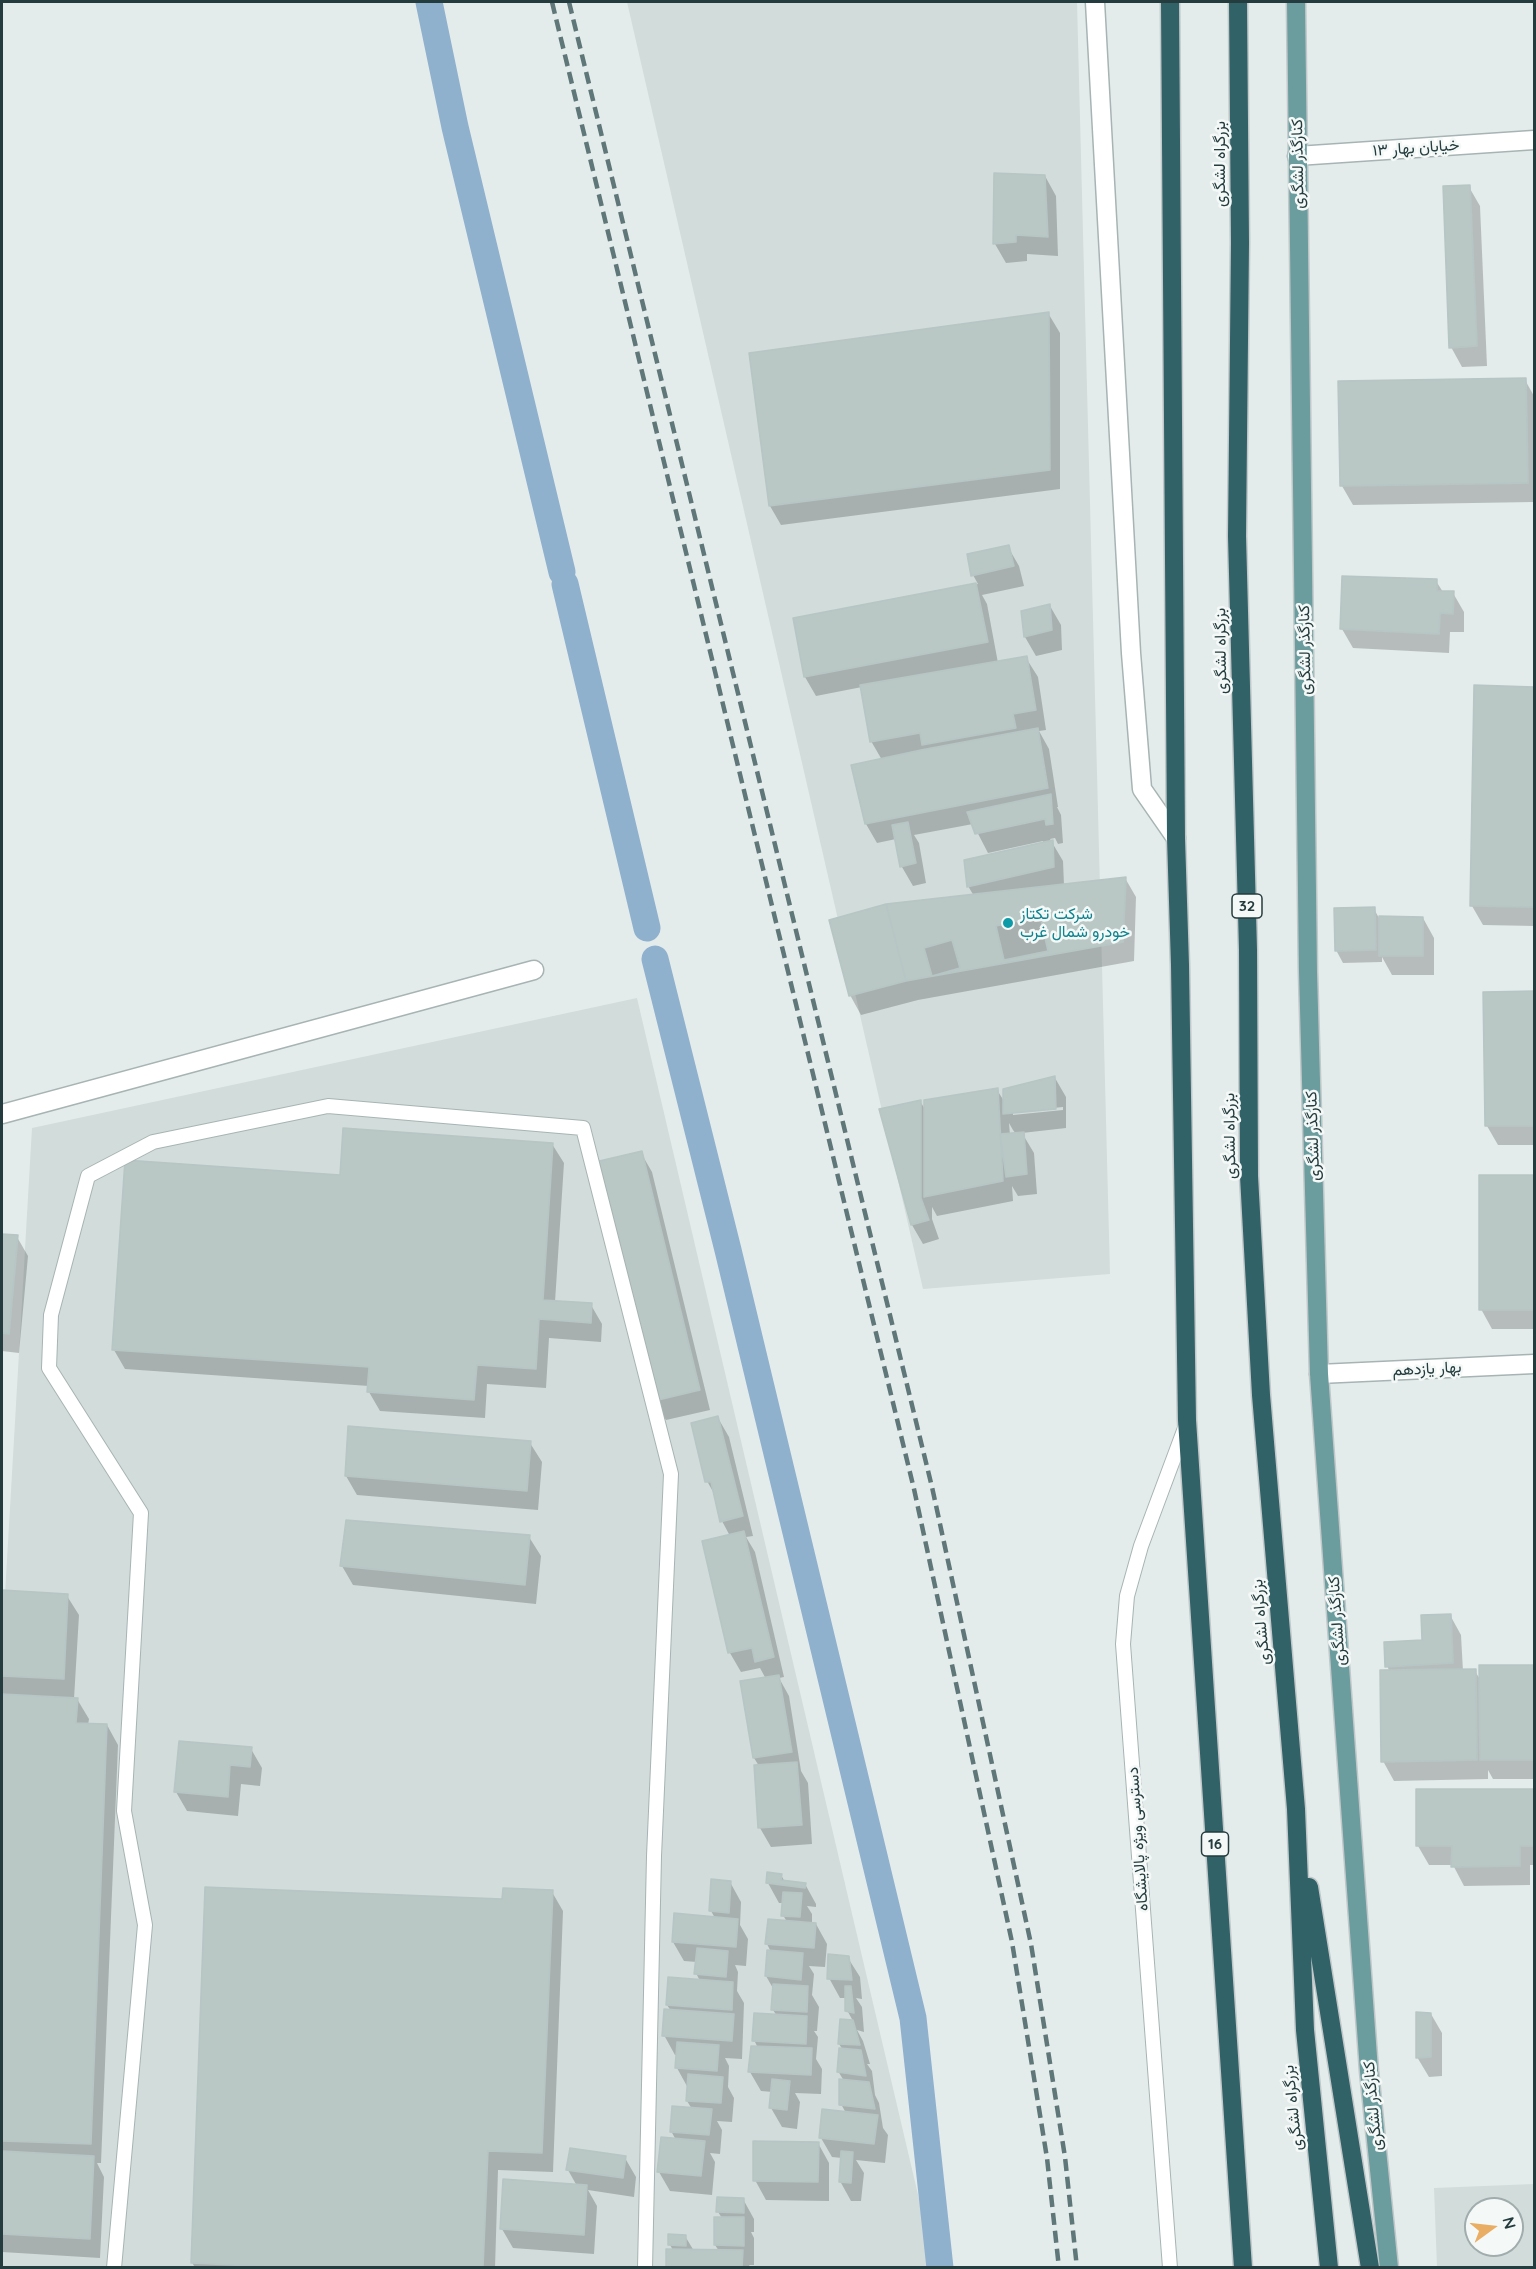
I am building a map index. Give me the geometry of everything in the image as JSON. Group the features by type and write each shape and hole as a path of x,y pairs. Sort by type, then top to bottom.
{"highway":[{"path":"1170,2 1176,838 1187,1420"},
{"name":"بزرگراه لشگری","path":"1238,2 1240,243 1237,536 1248,950 1249,1176 1261,1395 1296,1809 1305,2030 1329,2268"},
{"name":"16","path":"1187,1420 1243,2268"},
{"path":"1296,1809 1371,2268"}],"main road":[{"name":"کنارگذر لشگری","path":"1296,2 1308,972 1319,1374 1369,2071 1389,2268"}],"street":[{"path":"1095,2 1130,641 1142,789 1176,838"},
{"name":"خیابان بهار ۱۳","path":"1297,156 1534,140"},
{"path":"2,1114 534,970"},
{"name":"بهار یازدهم","path":"1319,1374 1534,1364"}],"lane":[{"path":"114,2268 144,1925 124,1811 141,1513 49,1368 51,1315 88,1176 153,1142 328,1106 583,1128 671,1474 654,1856 645,2268"},
{"name":"دسترسی ویژه پالایشگاه","path":"1170,2268 1123,1644 1127,1596 1141,1546 1187,1420"}],"shaded area":[{"path":"627,2 1077,2 1110,1274 923,1289"},
{"path":"637,998 935,2267 2,2268 2,1646 32,1128"},
{"path":"1534,2184 1534,2267 1437,2267 1434,2188"}],"building":[{"path":"994,173 1045,175 1048,237 1016,235 1016,242 993,244"},
{"path":"1470,185 1477,346 1449,348 1443,186"},
{"path":"1049,312 1050,470 769,506 749,353"},
{"path":"1526,378 1528,483 1340,486 1338,381"},
{"path":"1009,545 1014,566 971,576 967,554"},
{"path":"1342,576 1437,579 1437,591 1454,591 1453,614 1440,613 1439,634 1340,629"},
{"path":"976,583 988,642 804,677 793,618"},
{"path":"1050,604 1052,630 1024,637 1021,611"},
{"path":"1027,656 1036,710 1013,714 1016,728 922,745 920,733 870,742 860,685"},
{"path":"1474,685 1534,687 1534,907 1470,906"},
{"path":"1038,728 1048,788 865,824 851,765"},
{"path":"1051,794 1053,824 1046,825 1045,819 975,834 967,812"},
{"path":"908,822 916,863 900,867 892,825"},
{"path":"1053,840 1054,867 967,887 964,860"},
{"name":"شرکت تکتاز خودرو شمال غرب","path":"1126,877 1123,942 906,981 886,904"},
{"path":"886,904 906,981 849,996 829,920"},
{"path":"1375,907 1376,950 1335,951 1334,908"},
{"path":"1040,916 1048,951 1004,960 996,926"},
{"path":"1379,916 1423,917 1423,956 1379,956"},
{"path":"952,940 960,968 932,976 924,948"},
{"path":"1534,991 1534,1126 1485,1126 1483,992"},
{"path":"1055,1076 1056,1109 1003,1114 1003,1089"},
{"path":"998,1088 1003,1181 924,1197 924,1100"},
{"path":"921,1100 921,1198 929,1220 911,1225 879,1109"},
{"path":"343,1128 553,1143 543,1300 592,1303 591,1323 539,1319 536,1369 477,1365 474,1400 367,1392 369,1367 112,1350 125,1160 340,1175"},
{"path":"1024,1132 1027,1174 1006,1177 1000,1134"},
{"path":"642,1151 700,1390 654,1401 595,1162"},
{"path":"1479,1175 1534,1175 1534,1310 1479,1310"},
{"path":"2,1234 18,1235 9,1334 2,1333"},
{"path":"718,1416 743,1516 720,1522 711,1482 705,1482 691,1423"},
{"path":"348,1426 531,1441 527,1491 345,1476"},
{"path":"346,1520 530,1535 525,1585 340,1566"},
{"path":"744,1531 774,1657 755,1662 752,1648 728,1653 702,1541"},
{"path":"2,1590 68,1594 64,1679 2,1676"},
{"path":"1451,1614 1453,1663 1385,1667 1384,1642 1422,1640 1421,1615"},
{"path":"1479,1665 1534,1665 1534,1760 1480,1760"},
{"path":"1476,1669 1477,1760 1381,1762 1380,1670"},
{"path":"779,1675 792,1752 753,1758 740,1681"},
{"path":"2,1694 78,1698 76,1723 107,1724 91,2144 2,2141"},
{"path":"179,1741 252,1747 250,1767 230,1765 228,1797 174,1792"},
{"path":"797,1762 802,1825 758,1828 754,1765"},
{"path":"1416,1789 1534,1789 1534,1846 1520,1846 1520,1866 1451,1867 1452,1846 1416,1846"},
{"path":"767,1872 782,1874 781,1880 806,1883 805,1888 766,1883"},
{"path":"711,1879 731,1881 729,1913 709,1911"},
{"path":"205,1887 502,1899 503,1888 553,1890 542,2153 488,2151 483,2268 292,2268 191,2263"},
{"path":"783,1892 802,1893 800,1917 781,1916"},
{"path":"674,1913 738,1919 736,1947 672,1942"},
{"path":"768,1919 816,1923 814,1948 765,1944"},
{"path":"697,1948 728,1951 726,1977 694,1974"},
{"path":"767,1950 803,1953 801,1980 765,1976"},
{"path":"828,1954 849,1956 852,1980 827,1979"},
{"path":"668,1977 733,1982 732,2010 666,2005"},
{"path":"773,1984 808,1986 807,2012 771,2010"},
{"path":"845,1986 851,1986 854,2013 845,2011"},
{"path":"664,2009 734,2014 732,2041 662,2036"},
{"path":"1416,2012 1431,2013 1431,2057 1416,2058"},
{"path":"754,2013 807,2016 806,2044 752,2041"},
{"path":"840,2019 853,2020 860,2045 838,2044"},
{"path":"677,2042 719,2045 717,2071 675,2068"},
{"path":"751,2046 812,2048 811,2075 748,2072"},
{"path":"839,2048 861,2050 866,2076 837,2072"},
{"path":"688,2074 723,2077 721,2103 686,2101"},
{"path":"772,2079 790,2081 787,2110 769,2108"},
{"path":"839,2079 869,2082 875,2109 839,2105"},
{"path":"672,2106 712,2109 709,2135 670,2132"},
{"path":"822,2109 878,2115 874,2144 819,2138"},
{"path":"661,2137 705,2141 701,2176 657,2172"},
{"path":"753,2141 819,2142 818,2182 753,2181"},
{"path":"570,2148 626,2156 623,2178 566,2170"},
{"path":"2,2151 94,2156 90,2239 2,2234"},
{"path":"841,2151 853,2152 851,2183 839,2182"},
{"path":"503,2179 587,2185 584,2235 500,2229"},
{"path":"717,2197 744,2198 744,2213 716,2212"},
{"path":"714,2217 744,2217 744,2246 714,2245"},
{"path":"668,2234 686,2235 686,2246 668,2245"},
{"path":"666,2249 743,2250 742,2268 666,2268"}],"waterway":[{"path":"429,2 455,127 562,572"},
{"path":"565,584 647,928"},
{"path":"655,959 728,1250 913,2018 940,2268"}],"railway":[{"path":"552,2 914,1489 1012,1942 1047,2158 1059,2268"},
{"path":"569,2 932,1487 1031,1944 1065,2157 1077,2268"}],"place":[{"name":"شرکت تکتاز خودرو شمال غرب","path":"1008,923"}]}
